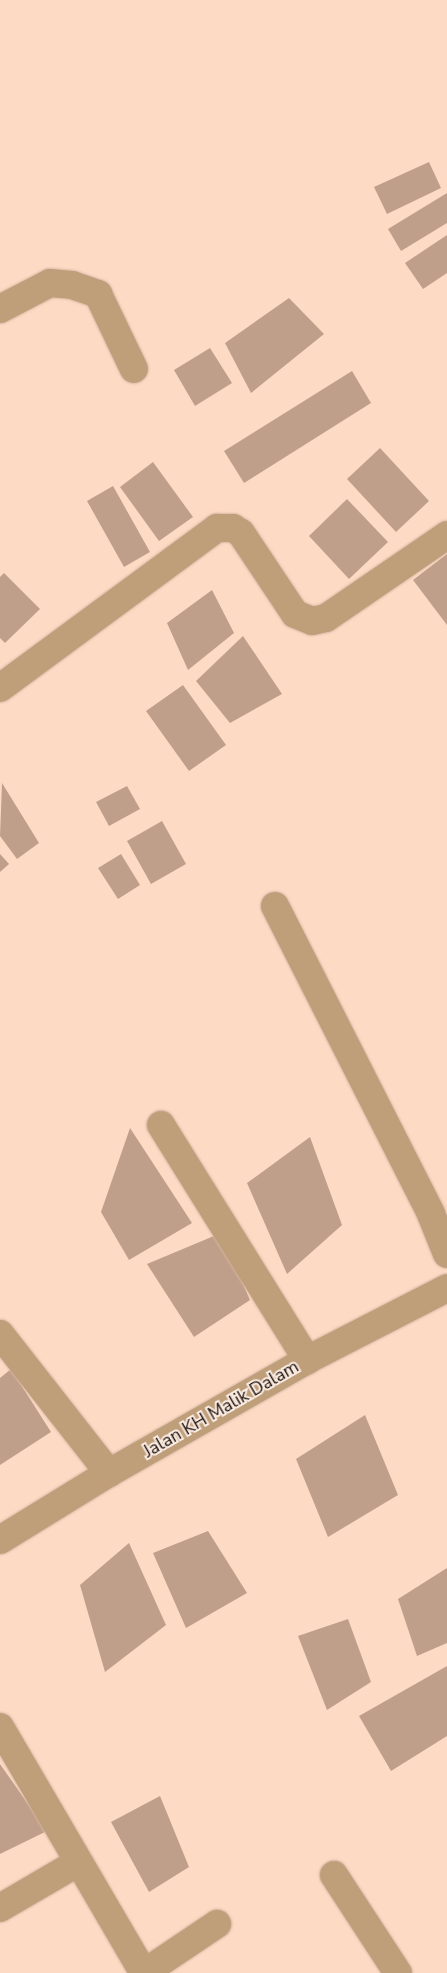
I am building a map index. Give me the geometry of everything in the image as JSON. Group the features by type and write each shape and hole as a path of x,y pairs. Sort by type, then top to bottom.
{"street":[{"path":"0,309 50,283 72,285 98,294 134,369"},
{"path":"0,688 217,528 233,528 241,532 295,614 312,622 326,618 447,535"},
{"path":"275,906 431,1214 447,1254"},
{"path":"161,1125 307,1360"},
{"name":"Jalan KH Malik Dalam","path":"0,1540 109,1473 307,1360 447,1288"},
{"path":"0,1334 109,1473"},
{"path":"0,1727 77,1862 144,1973 217,1924"},
{"path":"0,1908 77,1862"},
{"path":"334,1875 398,1973"}],"building":[{"path":"429,162 441,188 387,214 374,187"},
{"path":"447,193 447,223 401,251 388,229"},
{"path":"447,235 447,273 423,289 405,263"},
{"path":"289,298 324,334 251,393 225,343"},
{"path":"210,348 232,383 195,406 174,370"},
{"path":"352,371 371,403 244,483 224,451"},
{"path":"380,448 429,501 396,532 347,479"},
{"path":"153,462 193,517 159,541 120,487"},
{"path":"113,486 150,552 124,567 87,501"},
{"path":"347,499 388,542 349,579 309,536"},
{"path":"447,554 447,625 413,580"},
{"path":"4,573 40,609 5,643 0,638 0,577"},
{"path":"212,590 234,633 188,670 167,623"},
{"path":"243,636 282,694 230,723 196,681"},
{"path":"183,685 226,745 189,771 146,711"},
{"path":"2,783 39,843 17,859 0,836"},
{"path":"127,786 140,809 109,826 96,802"},
{"path":"162,821 186,864 151,884 127,841"},
{"path":"0,854 9,864 0,872"},
{"path":"121,854 140,885 118,899 98,868"},
{"path":"130,1128 192,1223 129,1260 101,1212"},
{"path":"310,1137 342,1225 287,1274 247,1183"},
{"path":"221,1233 250,1300 194,1337 147,1264"},
{"path":"11,1369 51,1432 0,1465 0,1378"},
{"path":"365,1415 398,1495 328,1537 296,1459"},
{"path":"208,1531 247,1593 186,1628 153,1553"},
{"path":"129,1543 166,1625 105,1672 80,1585"},
{"path":"447,1568 447,1643 417,1656 398,1599"},
{"path":"348,1619 371,1682 327,1710 298,1636"},
{"path":"447,1666 447,1736 391,1771 359,1716"},
{"path":"0,1764 47,1831 0,1854"},
{"path":"160,1796 189,1867 149,1892 111,1822"}]}
